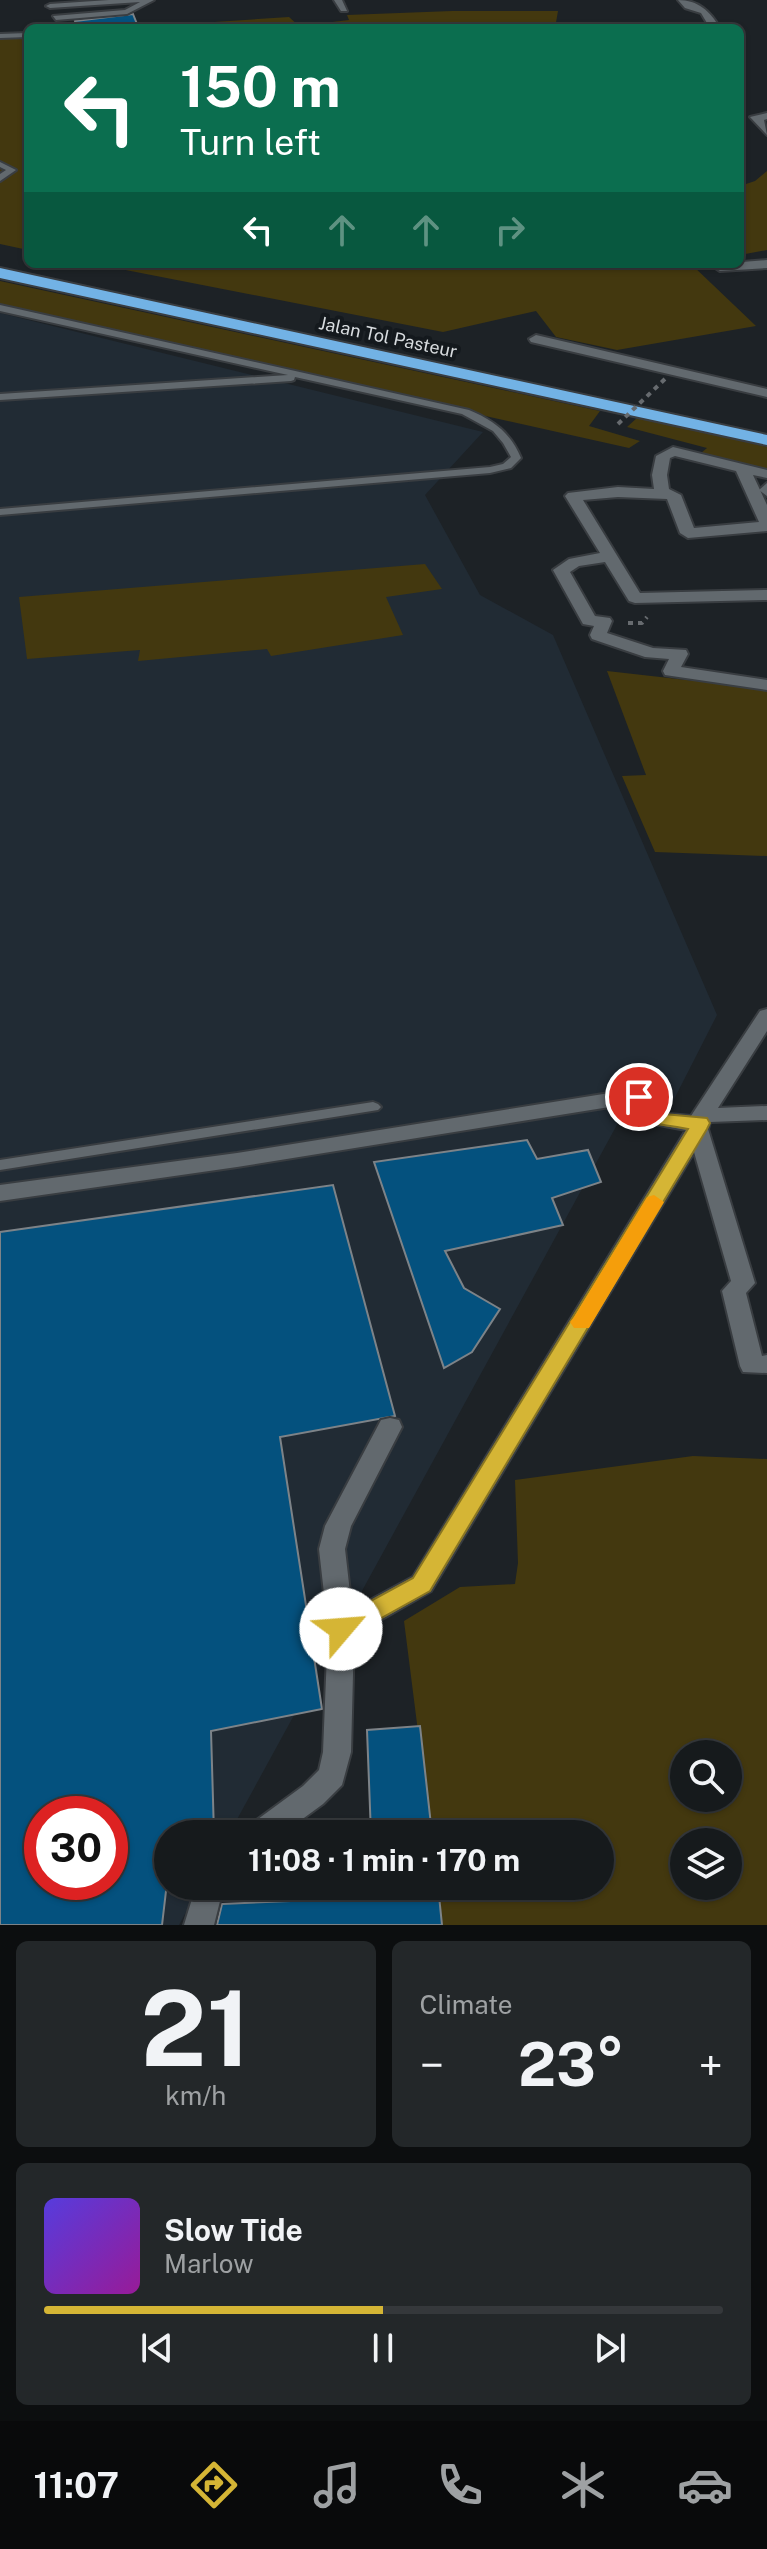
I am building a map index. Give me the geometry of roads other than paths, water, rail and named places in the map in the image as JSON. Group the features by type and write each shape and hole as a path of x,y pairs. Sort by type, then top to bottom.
{"highway":[{"name":"Jalan Tol Pasteur","path":"0,259 24,264"},
{"name":"Jalan Tol Pasteur","path":"42,268 767,424"},
{"name":"Jalan Tol Pasteur","path":"0,273 767,440"}],"street":[{"path":"683,0 689,6 705,11 713,24"},
{"path":"767,116 756,117 767,132"},
{"path":"744,265 767,264"},
{"path":"536,339 767,393"},
{"path":"663,494 658,480 659,468 663,456 673,451 767,474"},
{"path":"742,467 767,524 688,533 673,495 618,492 573,496 635,598 767,595"},
{"path":"612,556 575,562 561,570 589,621 604,621 598,635 643,651 680,654 671,671 767,685"},
{"path":"341,1629 422,1584 767,1015"},
{"path":"0,1193 253,1157 622,1098 646,1100 652,1115 659,1120 700,1122 767,1113"},
{"path":"700,1122 727,1237 743,1283 734,1291 752,1366 767,1364"},
{"path":"279,1820 313,1795 332,1776 337,1752 341,1629 332,1549 338,1526 390,1427"},
{"path":"199,1925 205,1900"}],"lane":[{"path":"54,24 56,18 49,3 142,0"},
{"path":"56,18 127,12 150,0"},
{"path":"338,0 344,9"},
{"path":"0,36 24,35"},
{"path":"0,164 12,170 0,178"},
{"path":"0,308 465,412 486,420 501,432 516,458 507,466 490,470 0,512"},
{"path":"0,397 309,377"},
{"path":"767,486 764,490 767,493"},
{"path":"0,1165 373,1107"}]}
